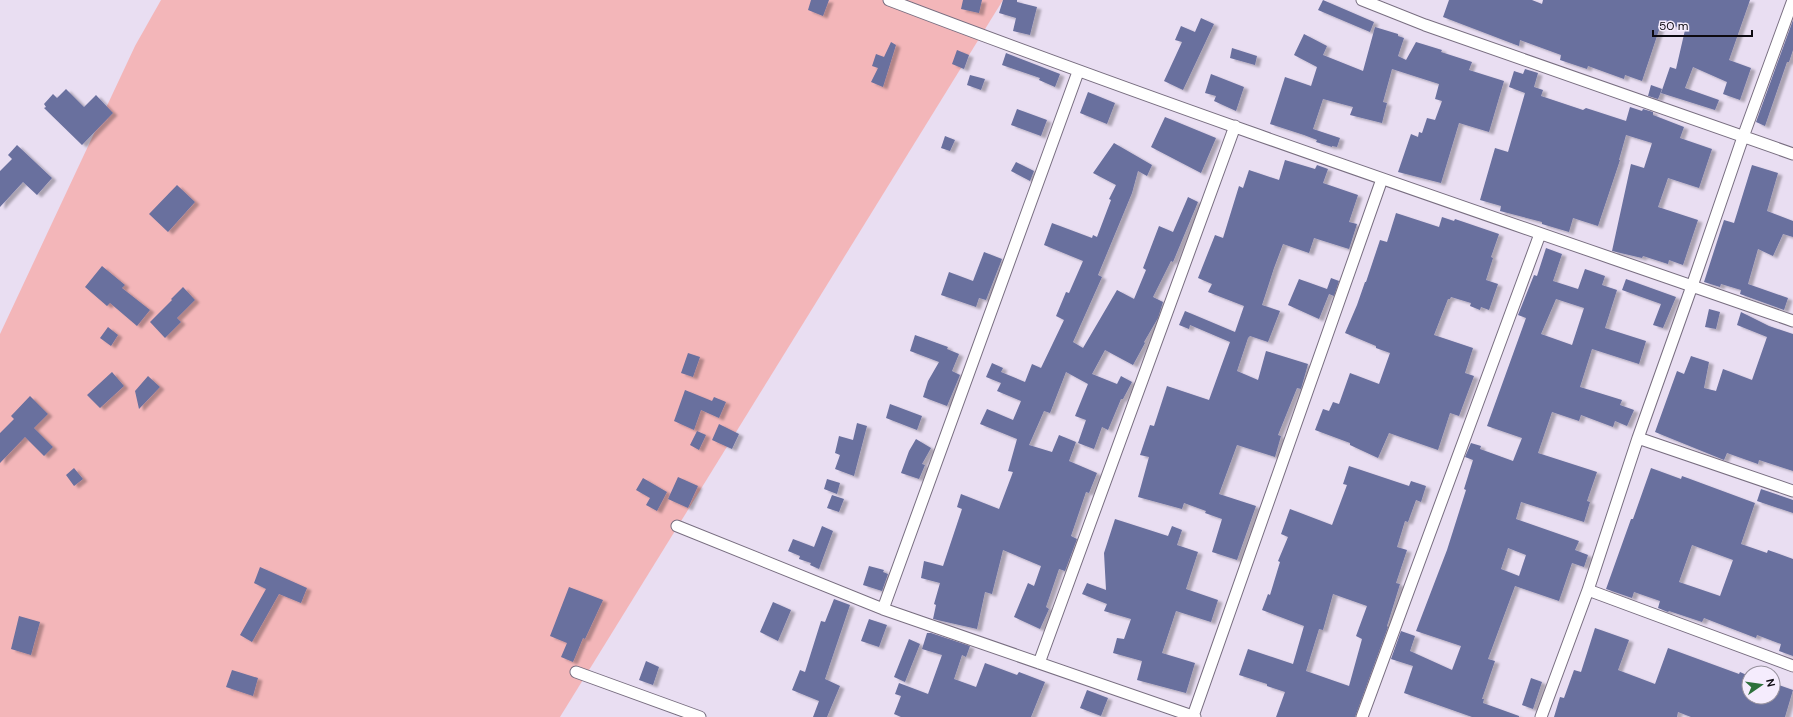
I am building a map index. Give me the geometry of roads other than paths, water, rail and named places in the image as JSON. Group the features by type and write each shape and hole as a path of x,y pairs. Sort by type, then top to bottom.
{"street":[{"path":"889,0 1078,72 1793,321"},
{"path":"1362,0 1425,24 1793,154"},
{"path":"1541,717 1588,590 1638,438 1743,137 1793,0"},
{"path":"884,609 1078,72"},
{"path":"1039,663 1235,126"},
{"path":"678,526 884,609 1194,716 1382,179"},
{"path":"1362,717 1540,234"},
{"path":"1638,438 1793,491"},
{"path":"1588,590 1793,666"},
{"path":"576,672 700,717"}]}
